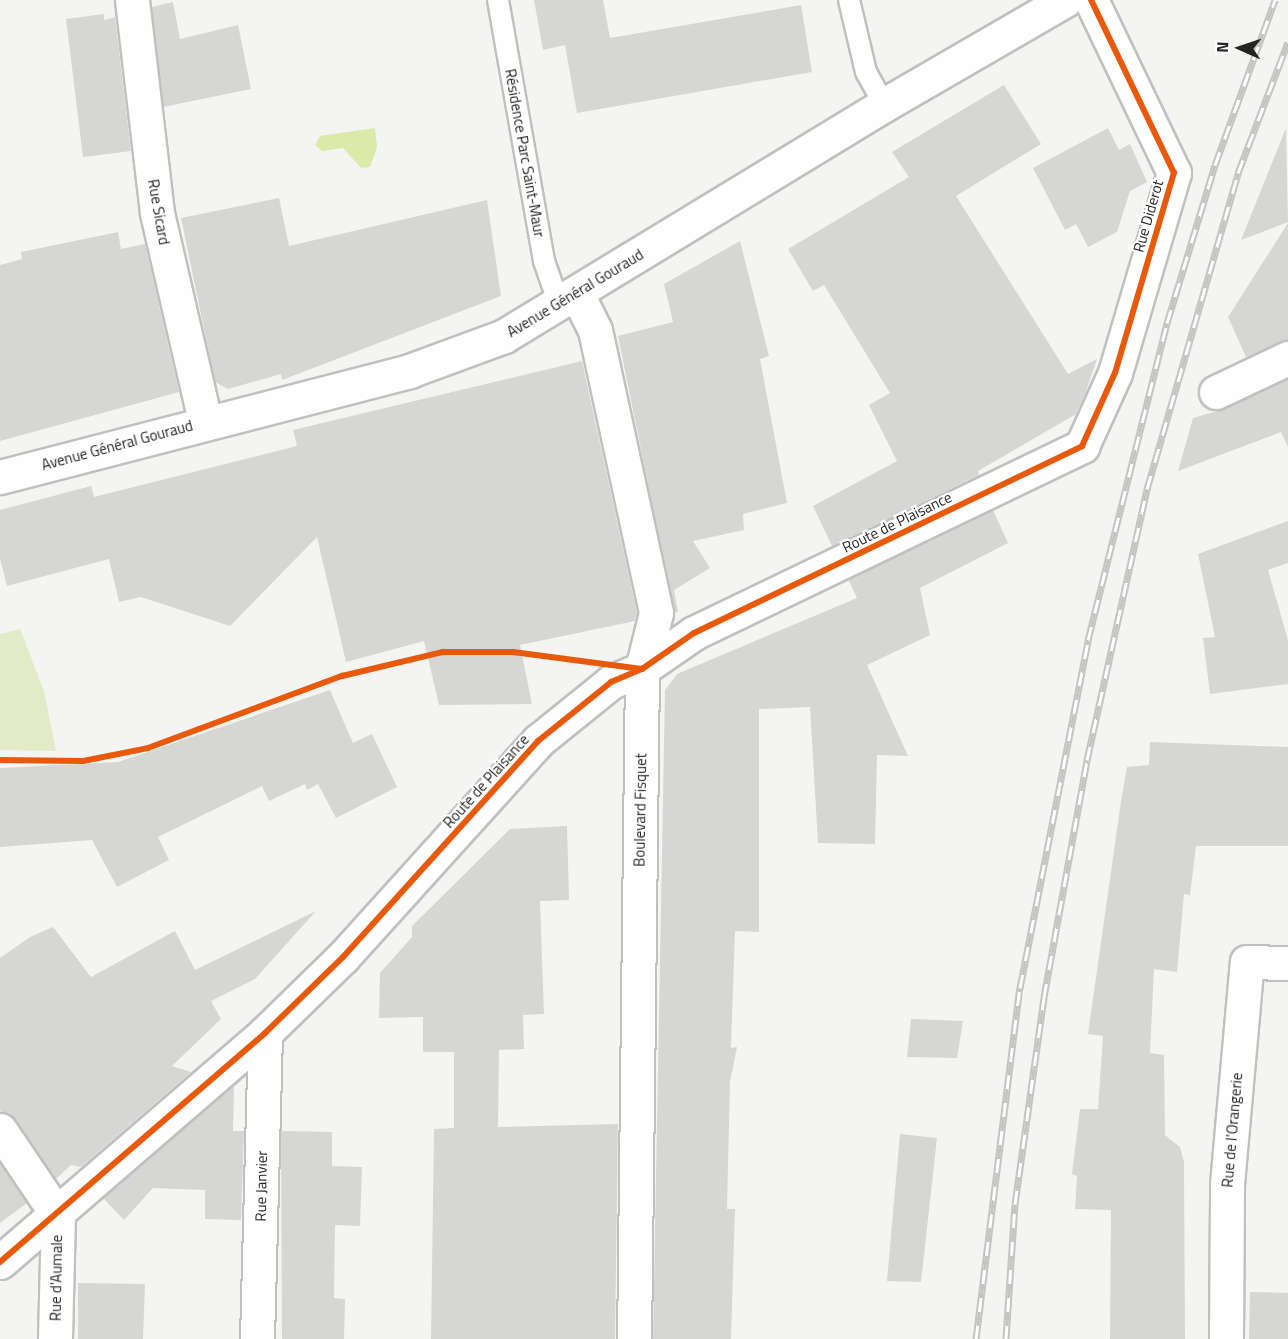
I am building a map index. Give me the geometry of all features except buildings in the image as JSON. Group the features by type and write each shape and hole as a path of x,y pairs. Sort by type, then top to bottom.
{"street":[{"name":"Rue Sicard","path":"132,0 158,213 205,421"},
{"name":"Avenue Général Gouraud","path":"0,477 205,421 409,371 504,336 884,105 1065,0"},
{"name":"Rue Diderot","path":"1082,446 1115,373 1174,173 1091,0"},
{"name":"Boulevard Fisquet","path":"568,299 595,330 656,614 642,669 634,1339"},
{"path":"1216,392 1288,358"},
{"name":"Route de Plaisance","path":"0,1262 57,1216 265,1033 343,957 538,741 611,682 642,669 694,633 1082,446"},
{"name":"Rue de l'Orangerie","path":"1226,1339 1227,1184 1246,962 1288,963"},
{"name":"Rue Janvier","path":"257,1339 265,1033"},
{"path":"0,1130 57,1216"},
{"name":"Rue d'Aumale","path":"55,1339 57,1216"}],"lane":[{"name":"Résidence Parc Saint-Maur","path":"498,0 544,261 568,299"},
{"path":"849,0 866,72 884,105"}],"shaded area":[{"path":"375,128 377,147 370,167 361,168 343,148 322,151 315,145 320,136"},
{"path":"20,629 44,691 56,751 0,750 0,634"}],"railway":[{"path":"976,1339 1020,988 1088,640 1167,323 1215,165 1275,0"},
{"path":"1006,1339 1015,1204 1044,997 1087,760 1147,489 1238,173 1288,42"}],"cycle path":[{"path":"0,1262 265,1033 343,957 538,741 611,682 642,669 694,633 1082,446 1115,373 1174,173 1091,0"},
{"path":"0,760 83,761 148,748 342,676 443,652 513,652 642,669"}]}
